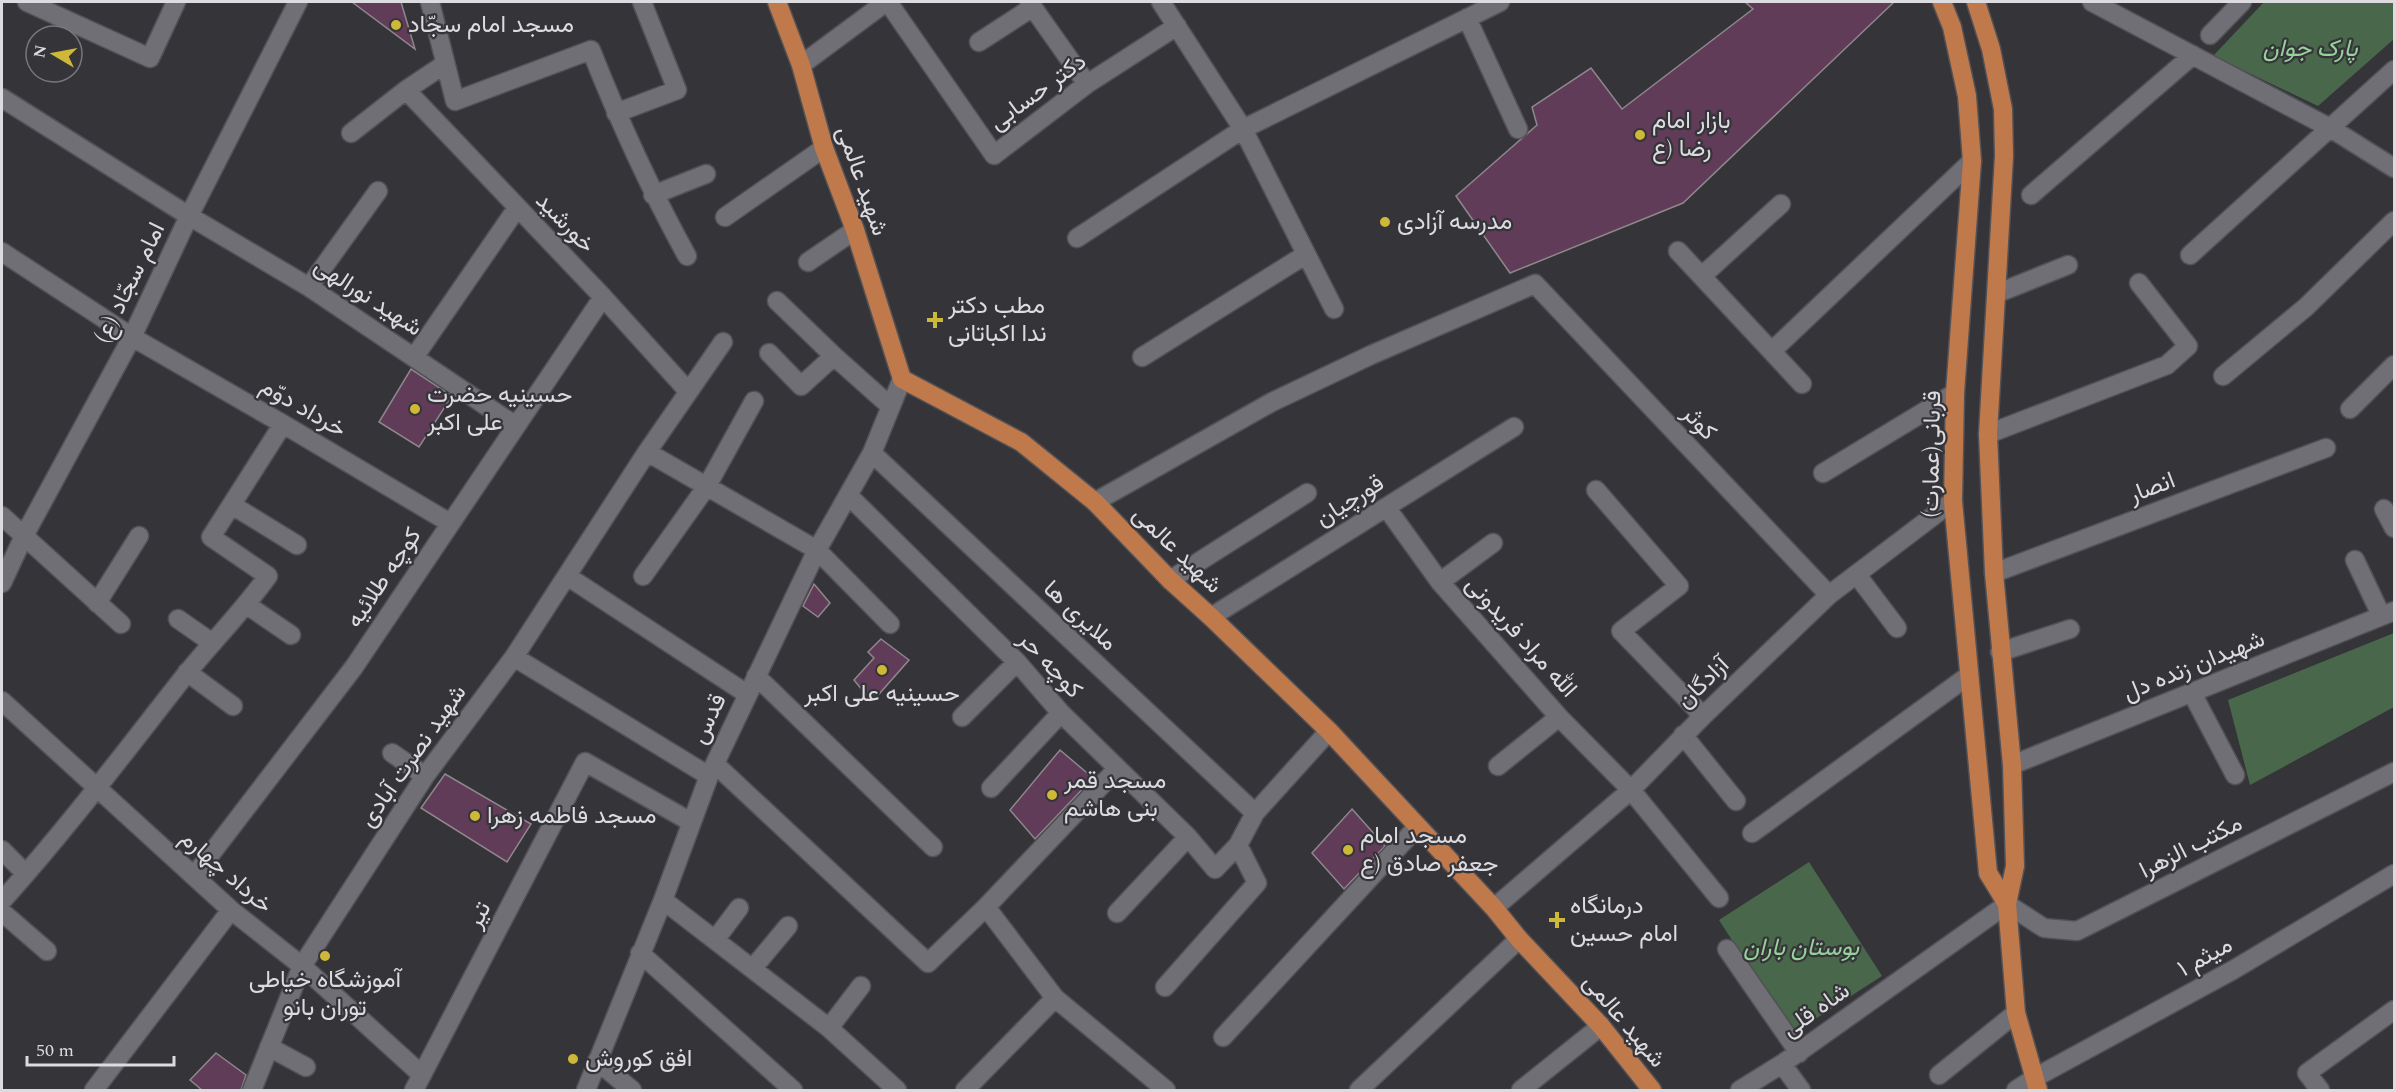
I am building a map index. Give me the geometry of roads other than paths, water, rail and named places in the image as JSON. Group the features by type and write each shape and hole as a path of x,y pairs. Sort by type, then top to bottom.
{"main road":[{"name":"شهید عالمی","path":"777,2 801,65 824,148 855,230 902,379 1021,442 1095,502 1170,580 1329,732 1601,1026 1652,1090"},
{"name":"(عمارت)قربانی","path":"1942,2 1952,27 1967,96 1972,161 1955,393 1953,501 1988,873 2007,904"},
{"name":"(عمارت)قربانی","path":"1976,2 1991,49 2003,109 2004,156 1998,293 1988,434 1994,573 2012,765 2015,866 2007,904 2016,1013 2037,1084"}],"street":[{"path":"27,2 150,58 176,2"},
{"name":"امام سجّاد (ع)","path":"2,583 24,536 132,338 189,216 298,2"},
{"path":"430,2 455,101 591,50 653,195 687,256"},
{"path":"616,113 677,90 642,2"},
{"path":"801,65 887,2"},
{"name":"دکتر حسابی","path":"887,2 994,155 1088,84 1177,26"},
{"path":"1161,2 1243,129 1334,309"},
{"path":"1077,238 1243,129 1500,2"},
{"path":"2092,2 2332,129 2394,168"},
{"path":"2210,35 2242,2"},
{"path":"979,42 1031,4 1088,84"},
{"path":"1467,18 1518,129"},
{"path":"2031,195 2193,55"},
{"path":"351,133 406,90 445,64"},
{"path":"2190,255 2332,129 2394,70"},
{"name":"خورشید","path":"406,90 603,297 688,391"},
{"name":"شهید نورالهی","path":"2,98 189,216 309,287 415,356 516,426"},
{"path":"725,217 824,148"},
{"path":"1772,351 1972,161"},
{"path":"653,195 706,174"},
{"path":"309,287 378,191"},
{"path":"1702,276 1781,204"},
{"path":"415,356 517,208"},
{"path":"2223,376 2306,307 2394,221"},
{"path":"808,262 855,230"},
{"name":"خرداد دوّم","path":"2,252 132,338 450,523"},
{"path":"1678,252 1802,384"},
{"path":"1142,357 1305,255"},
{"path":"1998,293 2068,265"},
{"path":"1988,434 2167,364 2188,345 2139,282"},
{"name":"کوثر","path":"1095,502 1272,402 1371,354 1535,285 1829,595"},
{"name":"کوچه طلائیه","path":"194,876 354,667 603,297"},
{"path":"777,301 890,406"},
{"name":"شهید نصرت آبادی","path":"254,1090 302,966 425,776 514,657 647,452 723,342"},
{"path":"769,354 801,386 834,356"},
{"path":"2350,409 2394,365"},
{"name":"قدس","path":"586,1090 663,900 712,770 817,550 872,453 902,379"},
{"path":"1823,473 1955,393"},
{"path":"643,576 707,486 754,401"},
{"path":"2,901 96,789 211,642 246,605 267,576 210,537 283,424"},
{"name":"قورچیان","path":"1211,617 1514,427"},
{"name":"انصار","path":"1994,573 2326,448"},
{"path":"647,452 817,550 890,624"},
{"name":"ملایری ها","path":"872,453 1255,813"},
{"path":"1596,490 1679,586 1622,631 1703,716"},
{"path":"1170,580 1307,493"},
{"name":"کوچه حر","path":"849,496 1017,662 1061,713 1188,837 1215,869 1238,845"},
{"name":"آزادگان","path":"1494,908 1631,790 1683,735 1829,595 1953,501"},
{"path":"232,505 297,545"},
{"name":"الله مراد فریدونی","path":"1386,507 1440,582 1559,717 1631,790 1719,898"},
{"path":"2384,509 2394,528"},
{"path":"2,516 121,624"},
{"path":"97,603 139,536"},
{"path":"1440,582 1493,543"},
{"path":"2355,560 2388,613"},
{"path":"1857,575 1897,628"},
{"path":"567,576 747,694"},
{"path":"246,605 291,635"},
{"name":"شهیدان زنده دل","path":"2012,765 2388,613"},
{"path":"178,619 211,642"},
{"path":"2000,652 2070,629"},
{"path":"514,657 712,770 928,963 986,907 1117,769"},
{"path":"962,717 1017,662"},
{"path":"187,672 233,706"},
{"path":"756,676 933,847"},
{"path":"1752,833 1968,676"},
{"path":"2192,693 2235,775"},
{"name":"خرداد چهارم","path":"2,701 231,910 302,966 418,1083"},
{"path":"991,788 1061,713"},
{"path":"1498,766 1559,717"},
{"path":"1165,987 1257,883 1238,845 1255,813 1329,732"},
{"path":"1683,735 1736,801"},
{"path":"392,753 425,776"},
{"name":"تیر","path":"418,1083 585,762 691,822"},
{"name":"مکتب الزهرا","path":"2007,904 2044,928 2077,931 2394,771"},
{"path":"1223,1037 1417,826"},
{"path":"1117,914 1188,837"},
{"path":"2,850 26,874"},
{"name":"میثم ۱","path":"2016,1090 2037,1084 2394,874"},
{"path":"663,900 829,1028 897,1090"},
{"name":"شاه قلی","path":"1740,1090 1798,1053 2007,904"},
{"path":"986,907 1055,998 1166,1090"},
{"path":"715,940 739,908"},
{"path":"103,1087 231,910"},
{"path":"2,912 47,951"},
{"path":"753,968 788,926"},
{"path":"1359,1090 1519,939"},
{"path":"1727,950 1798,1053"},
{"path":"640,953 793,1090"},
{"path":"829,1028 861,986"},
{"path":"965,1090 1055,998"},
{"path":"2320,1090 2307,1073 2394,1010"},
{"path":"1939,1075 2016,1013"},
{"path":"1521,1090 1601,1026"},
{"path":"269,1047 306,1067"},
{"path":"597,1061 632,1090"},
{"path":"1782,1064 1801,1090"}],"place":[{"name":"مسجد امام سجّاد","path":"396,25"},
{"name":"بازار امام رضا (ع","path":"1640,135"},
{"name":"مدرسه آزادی","path":"1385,222"},
{"name":"مطب دکتر ندا اکباتانی","path":"935,320"},
{"name":"حسینیه حضرت علی اکبر","path":"415,409"},
{"name":"حسینیه علی اکبر","path":"882,670"},
{"name":"مسجد قمر بنی هاشم","path":"1052,795"},
{"name":"مسجد فاطمه زهرا","path":"475,816"},
{"name":"مسجد امام جعفر صادق (ع","path":"1348,850"},
{"name":"درمانگاه امام حسین","path":"1557,920"},
{"name":"آموزشگاه خیاطی توران بانو","path":"325,956"},
{"name":"افق کوروش","path":"573,1059"}],"park label":[{"name":"پارک جوان","path":"2310,49"},
{"name":"بوستان باران","path":"1801,948"}]}
